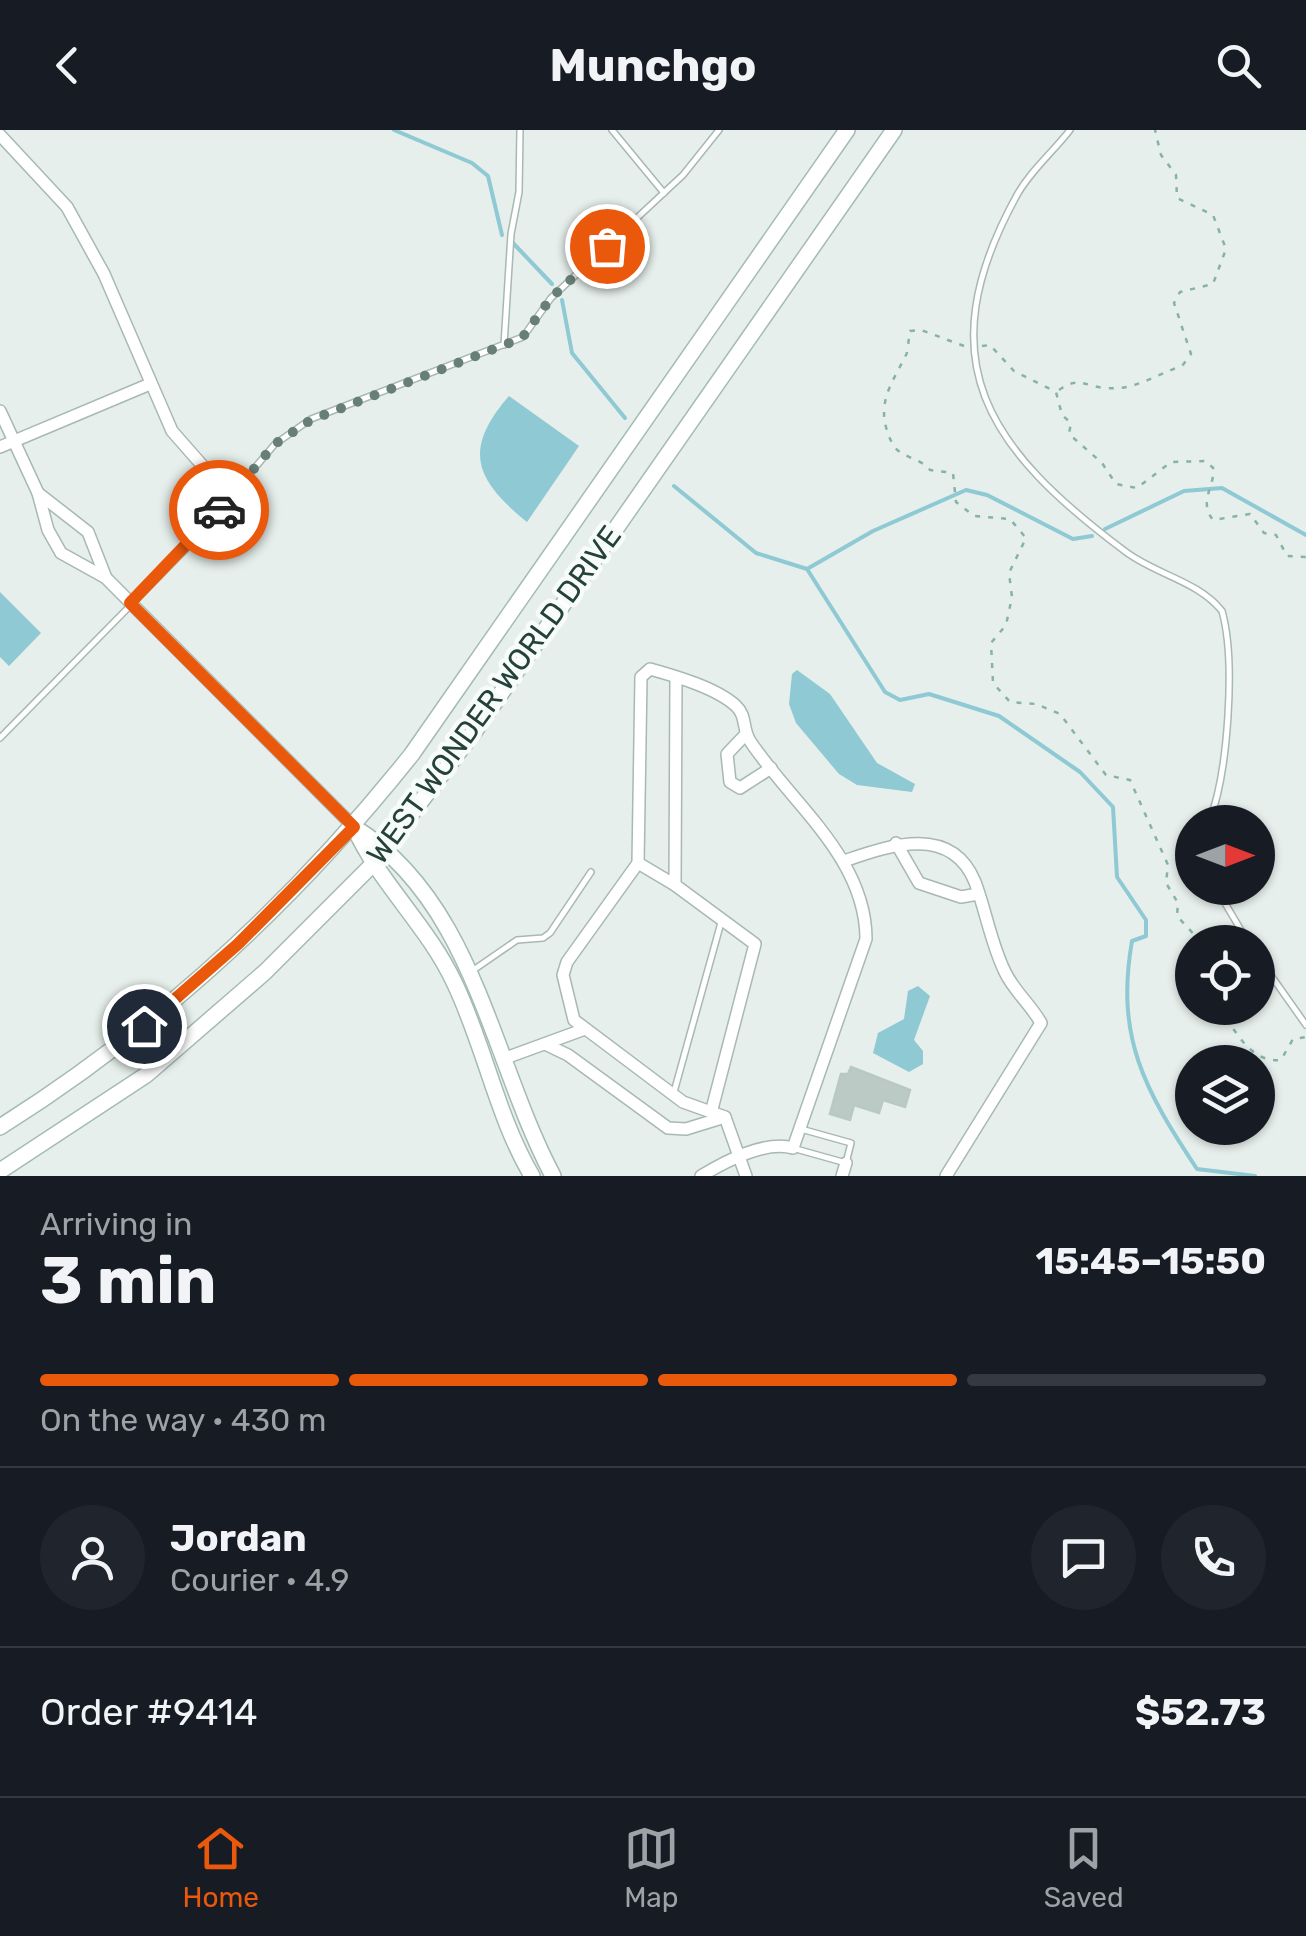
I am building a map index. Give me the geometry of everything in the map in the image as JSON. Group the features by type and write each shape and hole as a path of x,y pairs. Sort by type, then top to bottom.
{"main road":[{"name":"WEST WONDER WORLD DRIVE","path":"0,1127 122,1044 190,989 354,827 412,754 847,130"},
{"name":"WEST WONDER WORLD DRIVE","path":"0,1171 146,1075 265,972 372,865 474,732 894,130"},
{"path":"354,827 385,847 417,884 469,972 553,1176"},
{"path":"354,827 372,865 417,917 454,981 532,1176"}],"street":[{"path":"0,135 67,207 104,274 150,384 184,449 230,497"},
{"path":"0,447 150,384"},
{"path":"0,410 61,553 106,578 354,827"},
{"path":"38,493 88,532 106,578"},
{"path":"701,1176 740,1157 780,1144 794,1148 866,939 860,898 844,861 746,734 745,717 734,704 650,669 642,678 638,863 563,974 574,1020 673,1094 695,1108 712,1109 725,1117 740,1157 746,1176"},
{"path":"675,885 676,678"},
{"path":"746,734 727,754 730,782 740,788 771,768"},
{"path":"844,861 896,843 927,842 948,852 974,880 1006,974 1041,1023 946,1176"},
{"path":"896,843 919,884 961,897 978,894"},
{"path":"638,863 675,885 754,944 712,1109"},
{"path":"504,1059 586,1029"},
{"path":"544,1044 668,1128 686,1129 725,1117"}],"lane":[{"path":"504,345 511,234 519,192 520,130"},
{"path":"612,130 664,193"},
{"path":"0,738 230,497 275,444 311,420 522,338 551,298 664,193 719,130"},
{"path":"1070,130 1017,195 988,258 974,309 973,347 986,406 999,430 1054,495 1138,560 1194,587 1222,612 1229,663 1221,780 1213,805"},
{"path":"469,972 517,940 543,938 550,933 591,872"},
{"path":"673,1094 722,919"},
{"path":"1275,981 1306,1025"},
{"path":"794,1148 844,1170 850,1143 800,1128"}],"path":[{"path":"1056,392 1072,382 1136,388 1154,374 1182,366 1191,354 1174,304 1180,292 1213,284 1226,248 1213,216 1178,198 1176,175 1161,155 1155,130"},
{"path":"1182,925 1178,903 1166,883 1168,865 1130,780 1106,775 1060,714 1036,704 1010,702 993,683 991,644 1006,624 1012,597 1008,573 1026,538 999,515 974,516 956,502 953,473 930,470 922,460 900,452 891,442 884,418 885,394 893,385 898,362 907,354 910,331 921,330 934,338 973,347 990,346 1014,372 1056,392 1062,415 1071,422 1068,434 1102,463 1116,484 1136,488 1171,462 1206,460 1214,468 1206,499 1206,511 1213,520 1250,514 1264,533 1276,535 1287,556 1306,558"},
{"path":"1230,1025 1248,1050 1270,1061 1281,1060 1293,1039 1306,1038"}],"water":[{"path":"509,396 579,446 527,522 496,492 481,464 485,433"},
{"path":"0,592 41,633 9,666 0,657"},
{"path":"797,670 830,694 877,763 915,784 912,792 857,785 839,774 796,723 789,704 792,674"},
{"path":"918,986 930,996 914,1040 923,1051 923,1064 909,1072 873,1053 878,1033 904,1019 908,991"}],"building":[{"path":"851,1067 910,1090 905,1107 883,1100 879,1113 854,1105 850,1120 830,1114 841,1074 848,1074"}],"waterway":[{"path":"394,130 472,163 488,176 502,235"},
{"path":"513,243 552,284"},
{"path":"562,300 572,353 625,418"},
{"path":"674,486 756,553 807,569 885,692 900,700 929,694 999,716 1080,772 1113,807 1117,877 1146,920 1146,936 1132,941 1128,1006 1131,1035 1149,1088 1197,1169 1255,1176"},
{"path":"1105,529 1184,491 1222,488 1306,535"},
{"path":"807,569 873,531 966,490 987,495 1073,539 1092,536"}],"way so far":[{"path":"219,510 275,444 311,420 522,338 551,298 607,246"}],"route":[{"path":"144,1026 238,944 354,827 130,603 219,510"}]}
